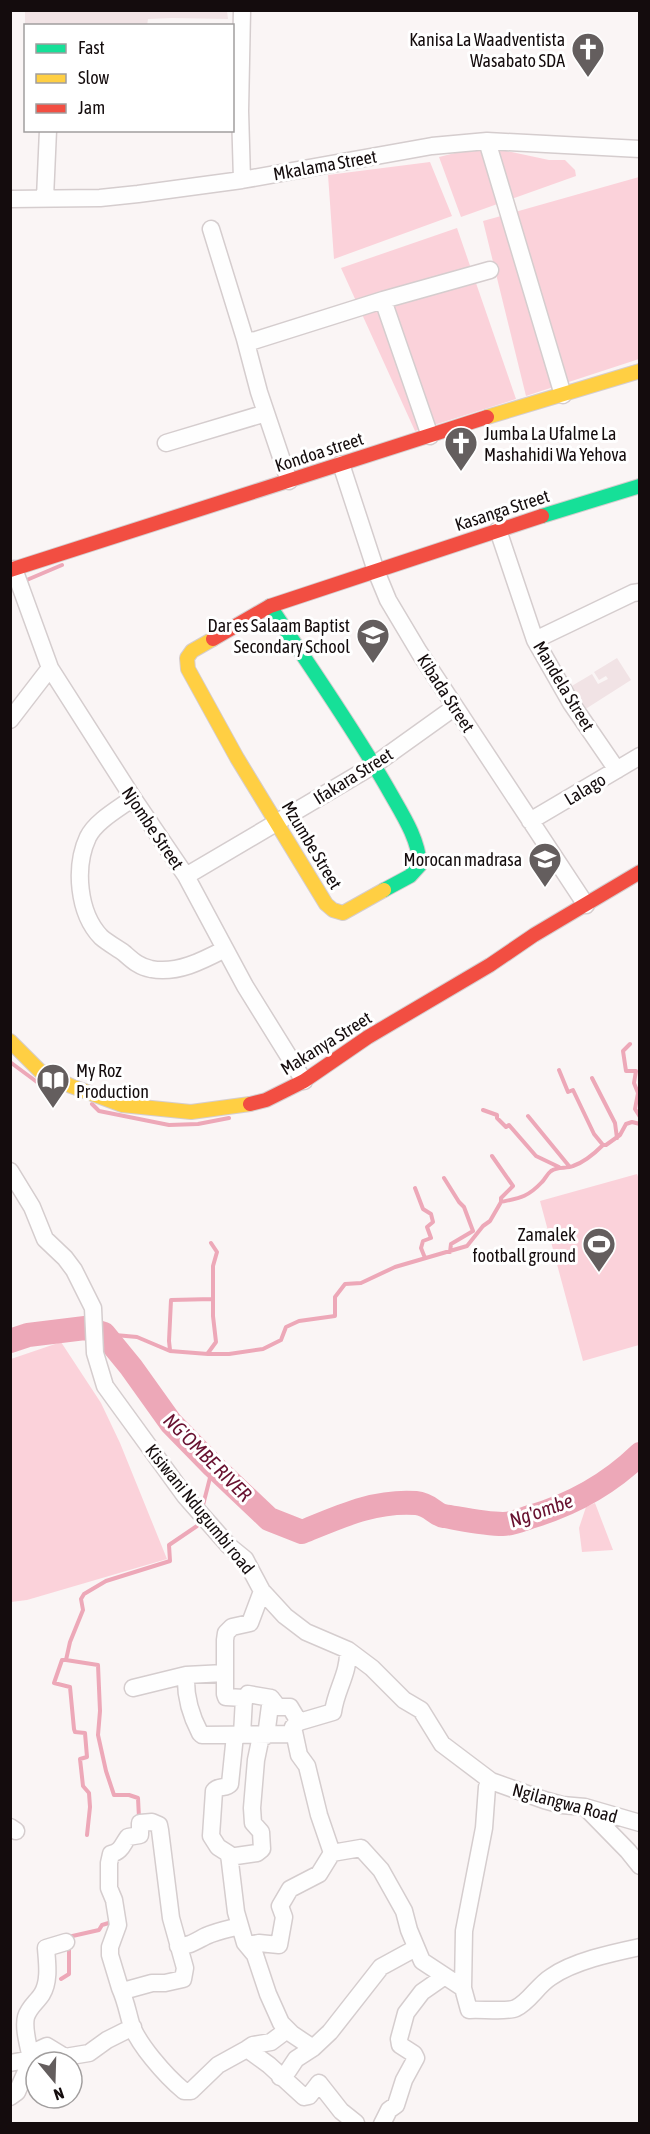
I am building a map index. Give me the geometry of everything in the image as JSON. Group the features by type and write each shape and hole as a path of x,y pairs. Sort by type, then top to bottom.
{"street":[{"path":"242,10 240,100 242,180"},
{"path":"45,198 48,132"},
{"path":"487,141 562,395"},
{"name":"Mkalama Street","path":"10,199 100,198 242,180 432,146 487,141 639,149"},
{"path":"211,229 266,413 289,481"},
{"path":"245,339 254,341 266,339 383,300 490,270"},
{"path":"383,300 430,436"},
{"name":"Kondoa street","path":"12,570 639,371"},
{"path":"166,443 266,413"},
{"name":"Kibada Street","path":"341,464 376,571 388,600 455,707 586,904"},
{"name":"Kasanga Street","path":"376,571 639,486"},
{"name":"Mandela Street","path":"498,530 535,640 571,703 617,770"},
{"name":"Njombe Street","path":"12,570 50,668 186,876 225,949 304,1081"},
{"name":"Mzumbe Street","path":"270,606 374,765 412,832 419,849 420,865 410,876 343,913 333,910 326,904 276,823 221,731 188,669 187,658 192,651 270,606 376,571"},
{"path":"535,640 639,592"},
{"path":"10,720 50,668"},
{"name":"Ifakara Street","path":"186,876 374,765 455,707"},
{"name":"Lalago","path":"530,821 639,756"},
{"path":"133,798 103,820 88,836 80,866 83,900 88,918 102,937 135,963 150,969 180,968 197,963 225,949"},
{"name":"Makanya Street","path":"10,1041 40,1071 81,1090 122,1105 191,1112 242,1106 266,1100 304,1081 368,1037 490,965 534,935 639,872"},
{"name":"Kisiwani Ndugumbi road","path":"10,1171 32,1208 45,1239 74,1270 93,1308 95,1353 105,1386 190,1503 229,1546 245,1559 262,1591 285,1616 306,1632 348,1650 372,1668 404,1700 421,1710 442,1744 491,1781"},
{"path":"244,1698 226,1697 226,1632 232,1627 250,1623 262,1591"},
{"path":"186,1675 189,1712 200,1733 206,1736 291,1734 296,1725 333,1712 335,1699 347,1670 348,1650"},
{"path":"133,1688 186,1675 225,1673"},
{"path":"313,2048 287,2030 276,2012 255,1955 244,1943 233,1891 229,1857 227,1852 214,1842 210,1831 214,1791 230,1784 244,1698 248,1694 271,1698 279,1707 290,1707 296,1725 299,1755 307,1766 319,1815 332,1853"},
{"path":"229,1857 257,1853 262,1849 261,1832 253,1823 252,1808 256,1765 271,1698"},
{"path":"491,1781 487,1787 483,1828 464,1931 463,1988 469,2010 496,2008 507,2010 520,2005 552,1976 603,1957 639,1947"},
{"name":"Ngilangwa Road","path":"491,1781 562,1805 585,1806 639,1823"},
{"path":"585,1806 628,1851 639,1866"},
{"path":"120,1988 127,1991 152,1983 183,1979 185,1968 171,1918 159,1825 152,1822 140,1823 140,1835 128,1837 118,1852 111,1854 109,1888 118,1918 116,1936 110,1947 110,1955 120,1988 129,2012 133,2027 155,2062 184,2091 191,2091 218,2065 253,2045 272,2042 287,2030"},
{"path":"248,1945 280,1943 284,1917 280,1906 290,1889 319,1874 332,1853 361,1848 381,1870 404,1911 422,1961 463,1988"},
{"path":"178,1946 195,1944 206,1936 240,1926"},
{"path":"32,2050 26,2019 32,2005 45,1989 46,1948 66,1942"},
{"path":"280,2077 288,2071 296,2059 313,2048 330,2032 381,1967 407,1952 414,1949 417,1951"},
{"path":"382,2124 389,2110 396,2105 404,2080 416,2058 414,2054 400,2045 399,2038 406,2013 422,1992 445,1976"},
{"path":"84,2054 133,2027"},
{"path":"41,2050 47,2046 54,2050"},
{"path":"247,2049 258,2056 300,2095 307,2098 320,2083 341,2111 356,2123 366,2124"},
{"path":"10,2097 17,2092 24,2076"}],"shaded area":[{"path":"25,11 227,11 228,19 148,19 147,24 25,24"},
{"path":"493,148 549,160 565,160 575,170 576,176 461,217 439,157 467,150"},
{"path":"430,162 452,216 334,259 328,175"},
{"path":"639,177 639,359 526,396 483,221"},
{"path":"457,228 516,399 415,431 341,268"},
{"path":"617,658 631,680 584,710 570,687 592,674 598,684 608,679 606,676 599,680 594,672"},
{"name":"Zamalek football ground","path":"637,1174 640,1182 639,1345 583,1361 540,1201"},
{"path":"61,1342 101,1403 120,1443 167,1559 27,1600 11,1602 11,1359"},
{"path":"595,1503 613,1550 582,1552 579,1528 586,1507"}],"waterway":[{"path":"22,582 62,565"},
{"path":"630,1044 623,1051 626,1071 636,1071 634,1083 638,1093 635,1109 640,1117"},
{"path":"10,1062 41,1085 47,1086"},
{"path":"559,1070 568,1092 573,1090 594,1134 603,1145"},
{"path":"592,1078 615,1123 617,1138"},
{"path":"92,1104 99,1111 169,1125 198,1124 229,1118"},
{"path":"483,1110 497,1115 506,1127 509,1125 536,1156 559,1167"},
{"path":"528,1116 569,1166"},
{"path":"104,1334 137,1337 170,1351 229,1354 263,1349 281,1340 286,1327 299,1321 335,1316 335,1297 345,1284 361,1283 395,1267 467,1246 490,1221 501,1202 528,1194 554,1169 570,1167 585,1160 620,1135 626,1124 632,1122 640,1124"},
{"path":"492,1156 513,1186 501,1198 501,1202"},
{"path":"444,1178 464,1207 473,1231 451,1244 450,1252"},
{"path":"415,1188 423,1209 431,1214 433,1222 427,1227 431,1238 423,1241 421,1248 425,1258"},
{"path":"170,1350 171,1300 213,1299 213,1266 217,1252 211,1243"},
{"path":"208,1353 216,1342 213,1299"},
{"name":"NG'OMBE RIVER","path":"10,1341 28,1335 85,1328 104,1334 171,1423 213,1466 269,1519 302,1532 357,1511 401,1503 421,1504 441,1515 466,1520 496,1524 513,1523 575,1500 616,1475 640,1454"},
{"path":"202,1509 213,1466"},
{"path":"87,1835 89,1793 83,1786 80,1759 87,1757 85,1733 75,1732 74,1729 70,1687 54,1683 62,1660 66,1660 70,1642 83,1610 81,1599 84,1594 106,1581 170,1561 169,1545 197,1526 199,1519"},
{"path":"66,1660 98,1665 100,1711 98,1735 106,1771 114,1795 129,1795 138,1798 139,1818"},
{"path":"68,1937 99,1930 102,1925 112,1922"},
{"path":"61,1979 69,1974 69,1947"}],"traffic: fast":[{"path":"542,516 640,486"},
{"path":"270,606 360,742 413,835 420,865 410,876 384,890"}],"traffic: slow":[{"path":"487,417 640,371"},
{"path":"213,639 192,651 187,658 188,669 237,758 326,904 333,910 343,913 384,890"},
{"path":"10,1041 40,1071 71,1086 122,1105 191,1112 250,1104"}],"traffic: jam":[{"path":"10,570 487,417"},
{"path":"213,639 270,606 542,516"},
{"path":"250,1104 266,1100 304,1081 368,1037 640,872"}],"place":[{"name":"Kanisa La Waadventista Wasabato SDA","path":"588,78"},
{"name":"Jumba La Ufalme La Mashahidi Wa Yehova","path":"461,472"},
{"name":"Dar es Salaam Baptist Secondary School","path":"373,664"},
{"name":"Morocan madrasa","path":"545,888"},
{"name":"My Roz Production","path":"53,1109"},
{"name":"Zamalek football ground","path":"599,1273"}],"water label":[{"name":"Ng'ombe","path":"541,1510"}]}
